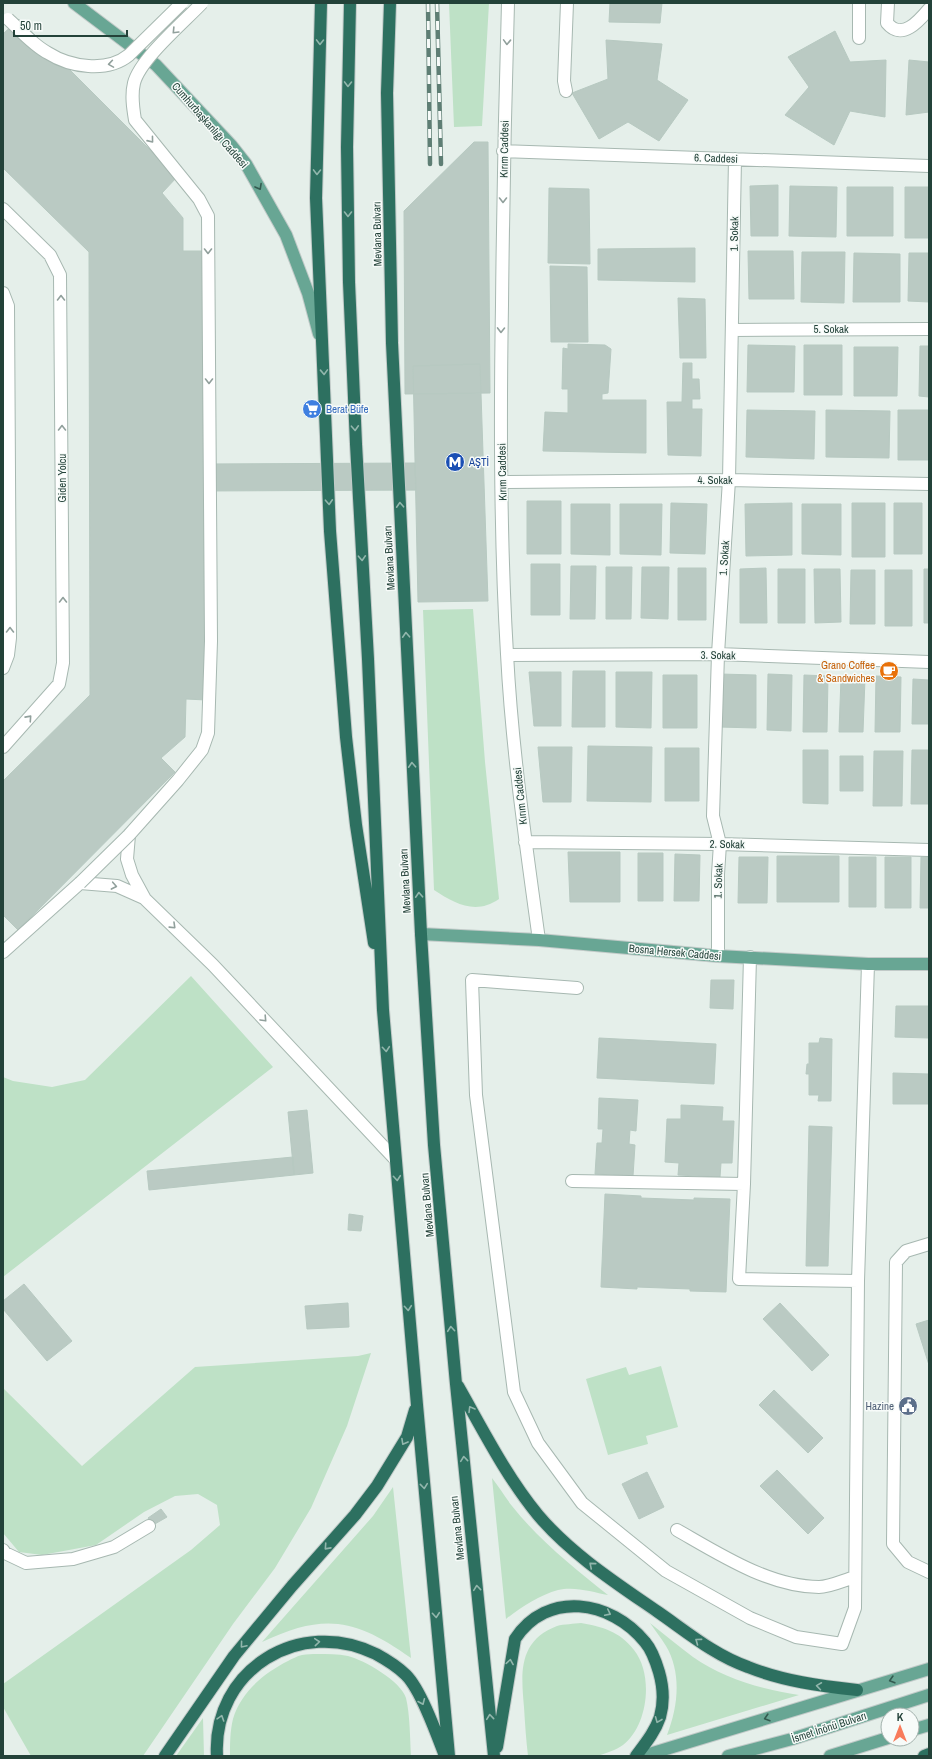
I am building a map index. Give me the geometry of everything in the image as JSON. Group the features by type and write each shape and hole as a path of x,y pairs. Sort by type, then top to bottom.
{"highway":[{"path":"321,3 316,198 324,349 330,531 346,737 356,825 383,1010"},
{"path":"350,3 348,147 349,282 356,452 368,659 383,1010 417,1405 450,1756"},
{"name":"Mevlana Bulvarı","path":"390,3 387,93 392,344 421,934 434,1145 456,1384 495,1756"},
{"path":"456,1384 511,1479 520,1491 539,1515 568,1544 603,1574 709,1649 747,1667 817,1686 857,1690"},
{"path":"165,1756 234,1656 292,1586 355,1515 377,1486 407,1437 417,1405"},
{"path":"495,1756 515,1639 523,1627 534,1617 554,1609 580,1605 604,1611 623,1621 645,1642 655,1658 663,1687 660,1716 648,1741 636,1756"},
{"path":"217,1756 216,1746 220,1720 229,1698 239,1682 249,1671 276,1653 297,1644 332,1641 362,1647 389,1661 406,1675 417,1692 445,1756"},
{"path":"924,1756 929,1754"}],"main road":[{"name":"Cumhurbaşkanlığı Caddesi","path":"74,3 156,65 231,145 246,164 286,235 308,293 324,349"},
{"name":"Bosna Hersek Caddesi","path":"421,934 539,940 718,956 868,964 929,964"},
{"path":"644,1756 929,1669"},
{"name":"İsmet İnönü Bulvarı","path":"728,1756 792,1738 929,1695"},
{"path":"830,1756 880,1741"},
{"path":"854,1756 880,1743"}],"street":[{"path":"8,19 47,53 68,63 89,66 104,65 121,62 125,59 182,3"},
{"path":"3,952 80,883 129,835 159,802 202,750 208,732 210,721 211,641 208,216 199,199 135,120 133,105 133,84 142,64 202,3"},
{"name":"Kırım Caddesi","path":"508,3 503,151 501,391 507,655 525,842 539,940"},
{"path":"566,91 564,81 567,3"},
{"path":"859,3 859,38"},
{"path":"888,3 888,23 891,28 897,30 907,29 916,25 929,8 924,3"},
{"name":"6. Caddesi","path":"503,151 929,166"},
{"name":"1. Sokak","path":"718,956 718,874 720,844 713,816 718,654 729,480 736,159"},
{"name":"Giden Yolcu","path":"3,208 50,255 60,275 63,663 59,684 3,747"},
{"path":"3,293 8,306 10,638 8,655 3,668"},
{"name":"5. Sokak","path":"732,330 929,329"},
{"name":"4. Sokak","path":"502,482 729,480 929,484"},
{"name":"3. Sokak","path":"507,655 718,654 929,662"},
{"path":"129,835 127,848 128,864 137,886 145,899 213,965 395,1159"},
{"name":"2. Sokak","path":"525,842 720,844 929,850"},
{"path":"80,883 117,886 145,899"},
{"path":"750,957 744,1184 739,1279 858,1281"},
{"path":"577,988 472,980 476,1095 514,1392 538,1443 582,1503 666,1571 750,1618 796,1637 842,1644 854,1608 858,1281 868,964"},
{"path":"572,1181 744,1184"},
{"path":"929,1244 906,1251 896,1262 893,1544 908,1562 929,1572"},
{"path":"3,1550 5,1553 26,1563 73,1559 114,1547 149,1526"},
{"path":"677,1530 736,1564 786,1582 820,1587 854,1577"}],"green space":[{"path":"449,3 489,3 482,126 454,127"},
{"path":"473,609 485,762 499,899 490,904 474,907 466,906 450,900 434,890 423,610"},
{"path":"191,976 273,1067 3,1277 3,1077 13,1081 52,1087 85,1080"},
{"path":"371,1353 347,1426 311,1508 275,1568 233,1624 143,1756 31,1756 3,1707 3,1684 191,1550 220,1525 217,1505 198,1494 175,1496 144,1512 96,1545 42,1555 19,1552 3,1533 3,1388 82,1466 195,1367 358,1356"},
{"path":"661,1366 678,1427 646,1436 648,1444 608,1455 586,1379 626,1367 629,1375"},
{"path":"492,1478 512,1506 545,1542 608,1595 577,1589 558,1590 531,1602 506,1619"},
{"path":"393,1487 411,1658 373,1635 356,1628 340,1624 304,1626 284,1632 262,1642 373,1516"},
{"path":"581,1623 603,1628 616,1634 634,1650 640,1660 646,1686 643,1713 638,1726 623,1745 598,1756 528,1756 522,1682 525,1659 535,1640 544,1632 557,1626"},
{"path":"650,1623 693,1657 717,1671 744,1682 771,1690 799,1695 667,1735 676,1702 676,1679 671,1656"},
{"path":"329,1654 348,1656 363,1662 390,1678 403,1691 406,1698 409,1719 411,1756 230,1756 233,1719 242,1700 254,1684 270,1671 300,1655"},
{"path":"203,1718 204,1756 176,1756"}],"building":[{"path":"610,3 662,3 660,23 609,22"},
{"path":"19,19 177,177 162,193 183,218 183,251 205,251 206,700 186,699 185,737 161,758 175,772 18,930 3,915 3,781 90,695 89,252 3,168 3,34"},
{"path":"835,31 850,62 886,60 885,117 850,111 834,145 785,115 809,87 788,57"},
{"path":"606,40 662,44 657,80 688,100 659,141 628,122 599,139 572,93 608,79"},
{"path":"909,60 929,62 929,112 906,115"},
{"path":"474,142 488,142 490,393 405,394 404,211"},
{"path":"778,185 778,236 751,236 750,186"},
{"path":"790,186 837,187 836,237 789,236"},
{"path":"847,187 893,187 893,236 847,236"},
{"path":"905,187 929,187 929,238 905,238"},
{"path":"549,188 589,189 590,264 548,263"},
{"path":"695,248 695,282 598,280 598,249"},
{"path":"748,251 793,251 794,299 749,299"},
{"path":"802,252 845,252 844,303 801,302"},
{"path":"854,253 900,254 900,302 853,302"},
{"path":"909,253 929,253 929,302 908,301"},
{"path":"550,266 587,267 588,342 551,342"},
{"path":"678,298 705,299 706,358 680,358"},
{"path":"568,344 605,345 611,349 608,393 602,394 602,400 646,400 646,453 543,451 545,412 568,413 568,389 562,389 563,348 568,349"},
{"path":"748,345 795,346 794,392 747,392"},
{"path":"804,345 842,345 842,395 804,395"},
{"path":"920,346 929,346 929,397 919,396"},
{"path":"854,347 898,347 897,396 854,396"},
{"path":"683,363 692,363 692,379 699,379 700,399 692,399 692,409 702,409 701,456 668,455 667,402 682,402"},
{"path":"480,364 488,601 418,602 413,366"},
{"path":"747,410 815,411 814,459 746,457"},
{"path":"826,410 890,411 889,458 826,457"},
{"path":"898,410 929,410 929,460 898,460"},
{"path":"415,463 416,490 205,491 205,464"},
{"path":"527,501 561,501 561,554 527,554"},
{"path":"671,503 707,504 705,554 670,553"},
{"path":"792,503 792,555 746,556 745,504"},
{"path":"852,503 885,503 885,557 852,557"},
{"path":"894,503 922,503 922,554 894,554"},
{"path":"571,504 610,504 610,555 571,554"},
{"path":"620,504 662,504 661,555 620,554"},
{"path":"802,504 841,504 841,555 802,554"},
{"path":"531,564 560,564 560,615 531,615"},
{"path":"571,566 596,566 595,619 570,619"},
{"path":"606,567 632,567 631,619 606,619"},
{"path":"642,567 669,567 668,619 641,618"},
{"path":"678,568 706,568 706,620 678,620"},
{"path":"766,568 767,623 740,623 740,569"},
{"path":"778,569 805,569 805,623 778,623"},
{"path":"814,569 840,569 841,622 815,623"},
{"path":"924,569 929,569 929,623 924,623"},
{"path":"851,570 875,570 875,624 850,624"},
{"path":"885,570 912,570 912,626 885,626"},
{"path":"573,671 605,671 605,727 572,727"},
{"path":"529,672 561,672 561,726 534,726"},
{"path":"616,672 652,672 651,728 616,727"},
{"path":"720,674 756,675 756,728 719,727"},
{"path":"768,674 792,675 791,731 767,730"},
{"path":"663,675 697,675 697,728 663,728"},
{"path":"804,675 828,676 827,732 803,732"},
{"path":"876,676 901,677 900,732 875,732"},
{"path":"841,678 865,678 863,732 839,732"},
{"path":"913,679 929,680 929,724 912,724"},
{"path":"588,746 652,747 651,802 587,801"},
{"path":"538,747 572,747 571,802 543,802"},
{"path":"665,748 699,748 699,801 665,801"},
{"path":"803,750 828,750 828,804 803,803"},
{"path":"912,750 929,750 929,804 911,804"},
{"path":"874,751 903,751 902,806 873,806"},
{"path":"840,756 863,756 863,791 840,791"},
{"path":"568,852 620,852 620,902 570,902"},
{"path":"638,853 663,853 663,901 638,901"},
{"path":"675,854 700,855 699,901 674,901"},
{"path":"777,856 839,856 839,902 777,902"},
{"path":"739,857 768,857 767,903 738,903"},
{"path":"849,857 876,857 876,907 849,907"},
{"path":"885,857 911,857 911,908 885,908"},
{"path":"921,857 929,857 929,908 920,908"},
{"path":"711,980 734,980 733,1009 710,1008"},
{"path":"896,1006 929,1006 929,1038 895,1037"},
{"path":"599,1038 716,1044 714,1084 597,1078"},
{"path":"820,1038 832,1039 831,1101 818,1101 819,1095 809,1095 809,1074 806,1074 807,1064 809,1064 809,1043 819,1043"},
{"path":"893,1073 929,1074 929,1104 893,1104"},
{"path":"599,1098 638,1100 636,1131 630,1130 629,1144 635,1145 633,1176 595,1174 597,1143 602,1143 603,1129 598,1129"},
{"path":"681,1105 723,1107 722,1121 734,1121 732,1163 721,1163 720,1177 678,1175 679,1163 665,1162 667,1119 681,1119"},
{"path":"307,1110 313,1173 294,1175 288,1112"},
{"path":"809,1126 832,1127 828,1266 806,1266"},
{"path":"293,1157 294,1175 149,1190 147,1171"},
{"path":"605,1194 641,1196 641,1198 694,1200 694,1198 730,1199 726,1292 690,1291 690,1289 601,1287"},
{"path":"349,1214 363,1216 361,1231 348,1230"},
{"path":"24,1284 72,1341 47,1361 3,1309 3,1301"},
{"path":"348,1303 349,1327 307,1329 305,1306"},
{"path":"780,1303 829,1355 812,1371 763,1319"},
{"path":"929,1320 929,1365 916,1324"},
{"path":"774,1390 823,1438 808,1453 759,1405"},
{"path":"777,1470 824,1518 808,1534 760,1486"},
{"path":"647,1472 664,1507 639,1519 622,1484"},
{"path":"161,1509 167,1517 153,1525 148,1518"}],"railway":[{"path":"428,3 430,164"},
{"path":"437,3 441,164"}],"place":[{"name":"Berat Büfe","path":"312,409"},
{"name":"AŞTİ","path":"455,462"},
{"name":"Grano Coffee & Sandwiches","path":"889,671"},
{"name":"Hazine","path":"908,1406"}]}
